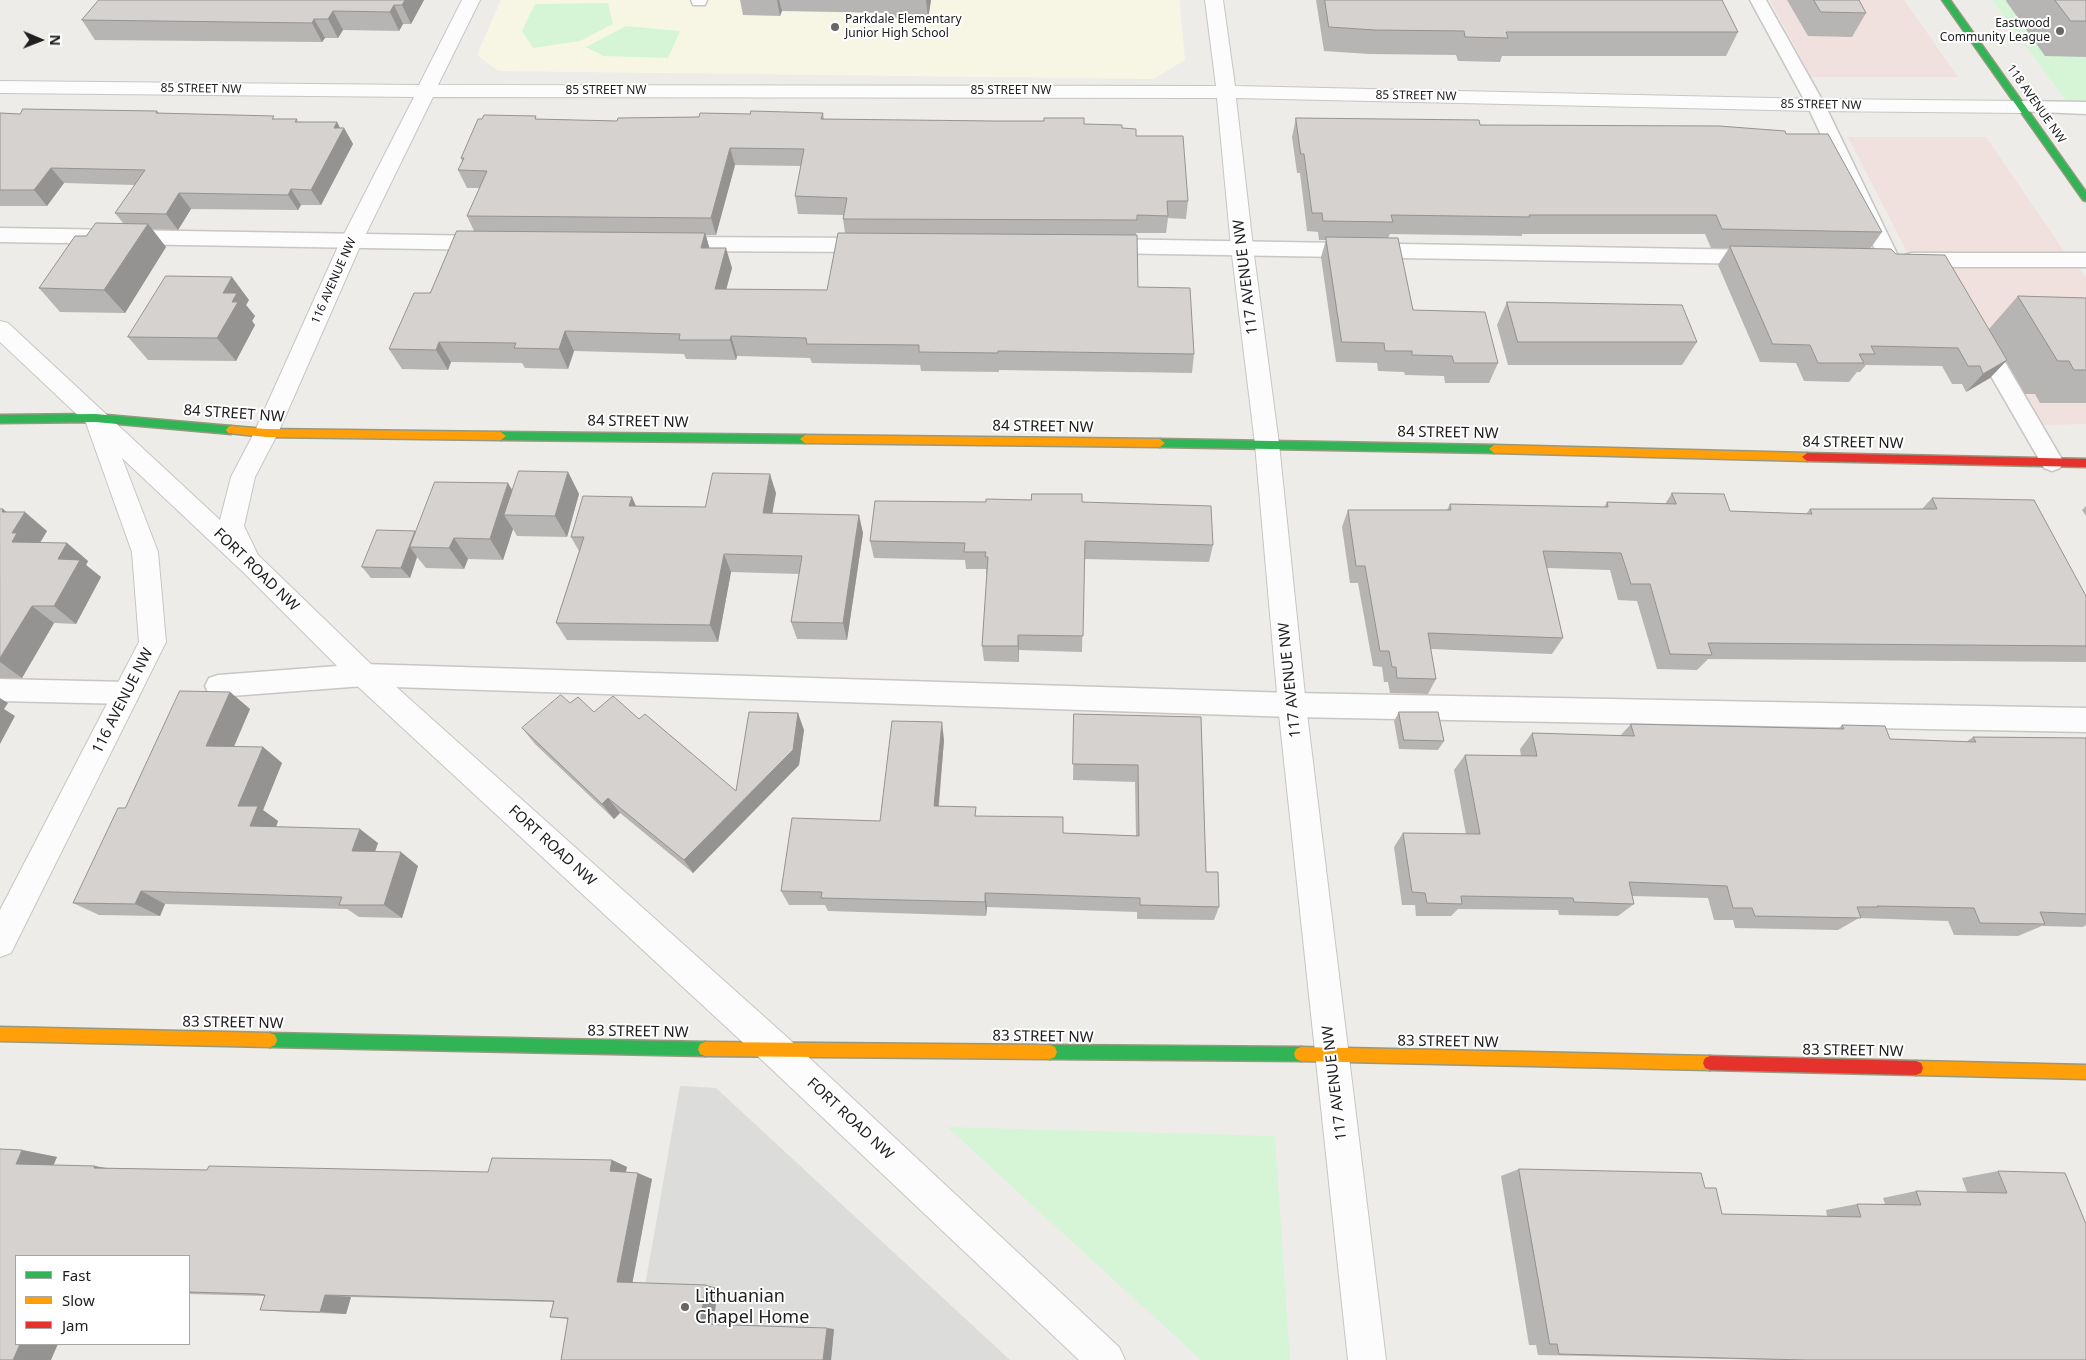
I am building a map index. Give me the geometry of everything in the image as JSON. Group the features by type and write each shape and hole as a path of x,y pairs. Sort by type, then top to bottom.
{"street":[{"name":"116 AVENUE NW","path":"253,566 231,526 243,477 266,432 352,242 471,0"},
{"name":"117 AVENUE NW","path":"1214,0 1267,444 1292,705 1367,1360"},
{"name":"118 AVENUE NW","path":"1946,0 2086,198"},
{"name":"85 STREET NW","path":"0,87 426,91 1226,92 2022,108"},
{"name":"FORT ROAD NW","path":"0,329 253,566 364,676 776,1050 1106,1360"},
{"name":"116 AVENUE NW","path":"0,942 153,642 145,552 95,418"},
{"name":"84 STREET NW","path":"0,419 95,418 266,432 1267,444 2086,463"},
{"name":"83 STREET NW","path":"0,1034 776,1050 1331,1054 2086,1072"}],"lane":[{"path":"1758,0 1816,105 1880,260 1939,268 2086,260"},
{"path":"2022,108 2086,108"},
{"path":"0,235 510,243"},
{"path":"648,244 896,245"},
{"path":"1084,246 1242,247 1780,258"},
{"path":"1969,319 2052,462"},
{"path":"218,686 364,676 1292,705 2086,720"},
{"path":"0,690 127,693"}],"shaded area":[{"name":"Parkdale Elementary Junior High School","path":"501,0 1179,0 1185,60 1153,79 498,71 477,55"},
{"path":"1770,0 1904,0 1958,77 1811,77"},
{"path":"1848,137 1986,137 2066,254 1908,254"},
{"path":"1950,267 2079,268 2086,278 2086,424 2041,425"},
{"path":"680,1086 716,1088 1010,1360 632,1360"}],"green space":[{"path":"1992,0 2086,0 2086,102 2067,102"},
{"path":"608,3 613,24 580,41 533,48 522,31 535,4"},
{"path":"626,26 680,31 668,58 603,56 586,47"},
{"path":"947,1127 1275,1136 1290,1360 1201,1360"}],"building":[{"path":"99,0 405,0 402,5 394,5 390,12 333,11 328,19 314,19 312,23 82,20"},
{"path":"1325,0 1722,0 1738,32 1506,32 1508,38 1465,37 1464,31 1375,30 1329,27"},
{"path":"1814,0 1859,0 1866,13 1821,12"},
{"path":"2055,0 2086,0 2086,21 2071,21"},
{"path":"23,109 157,111 156,113 274,116 272,119 297,119 295,122 337,122 334,128 344,128 311,190 291,189 288,195 179,193 166,214 115,213 145,170 51,168 34,190 0,190 0,113 20,114"},
{"path":"751,111 823,113 821,119 1044,121 1044,118 1084,118 1084,124 1122,125 1122,128 1136,129 1136,136 1183,136 1188,201 1167,201 1168,216 1137,215 1137,220 843,219 847,198 795,196 804,149 730,148 711,218 467,216 487,171 458,170 464,158 461,158 478,119 482,119 484,115 536,116 535,119 617,121 618,118 699,117 700,113 750,114"},
{"path":"1296,118 1479,120 1480,125 1719,126 1785,131 1786,134 1828,134 1882,232 1722,229 1716,215 1529,215 1530,217 1391,215 1393,222 1323,221 1322,213 1312,213 1304,154 1301,154"},
{"path":"96,223 148,224 104,290 39,288 75,236 86,236"},
{"path":"457,231 705,233 701,248 726,248 715,289 827,290 838,233 1137,235 1138,287 1190,288 1194,354 998,351 998,353 919,352 919,345 807,344 806,338 731,336 730,340 679,340 680,334 565,331 559,349 514,348 516,343 439,342 436,350 389,349 414,293 430,293"},
{"path":"1326,237 1398,238 1413,310 1485,312 1498,363 1454,363 1452,356 1412,355 1412,351 1385,351 1384,343 1342,342"},
{"path":"1730,246 1891,249 1896,254 1945,255 2007,360 1983,374 1980,366 1968,366 1958,348 1871,346 1875,354 1859,354 1864,363 1818,363 1810,345 1773,344"},
{"path":"166,276 232,277 223,293 237,293 232,302 238,302 217,338 128,337"},
{"path":"2018,296 2086,298 2086,370 2074,370 2069,361 2058,361"},
{"path":"1507,302 1682,305 1697,342 1518,342"},
{"path":"519,471 568,472 555,516 504,515"},
{"path":"713,473 770,474 763,513 859,515 843,623 791,622 802,556 724,554 710,625 556,623 584,537 571,537 583,496 632,497 629,506 705,507"},
{"path":"435,482 508,483 490,539 454,538 449,548 410,547"},
{"path":"1672,493 1724,494 1730,511 1812,514 1810,509 1937,509 1932,498 2034,500 2086,596 2086,646 1708,643 1712,655 1670,654 1650,584 1631,584 1621,553 1543,551 1563,638 1428,633 1436,679 1397,678 1396,667 1392,667 1389,651 1380,651 1365,566 1356,566 1348,510 1451,510 1450,504 1608,507 1607,502 1676,504"},
{"path":"1032,494 1082,494 1082,502 1211,506 1213,545 1085,541 1083,636 1018,635 1018,646 982,646 988,557 985,557 986,552 964,552 965,543 870,541 875,501 986,502 986,499 1031,500"},
{"path":"0,509 3,509 2,512 25,512 12,533 17,533 12,542 67,543 58,559 80,560 54,606 32,606 0,658"},
{"path":"377,530 415,531 401,568 362,567"},
{"path":"180,691 230,692 206,746 263,747 238,806 258,806 250,826 360,829 352,851 401,852 384,905 339,905 342,897 141,891 135,904 73,903 118,808 125,808"},
{"path":"561,695 570,703 578,697 594,712 613,696 639,719 645,714 736,791 749,712 798,713 793,750 684,860 608,798 602,804 522,728"},
{"path":"1399,712 1438,712 1444,741 1404,740"},
{"path":"1074,714 1201,717 1206,872 1218,872 1219,907 1140,905 1140,898 985,893 985,902 821,898 822,892 781,891 792,818 880,821 892,721 942,722 934,806 976,807 975,816 1063,817 1063,833 1139,836 1138,765 1073,764"},
{"path":"1631,724 1844,729 1842,725 1885,726 1890,739 1976,742 1973,737 2086,738 2086,914 2040,912 2045,924 1980,923 1974,908 1857,907 1861,918 1755,916 1752,908 1733,908 1727,886 1629,882 1634,904 1574,902 1573,898 1461,896 1462,904 1427,903 1425,893 1412,892 1403,833 1480,834 1465,755 1537,756 1532,733 1634,736"},
{"path":"0,1149 22,1150 16,1164 95,1166 94,1168 207,1170 209,1166 488,1172 492,1158 612,1160 610,1171 638,1173 617,1282 706,1285 700,1324 827,1328 823,1360 561,1360 568,1318 550,1317 554,1301 325,1295 320,1312 260,1310 265,1295 190,1292 190,1255 15,1255 15,1345 20,1345 13,1360 0,1360"},
{"path":"1519,1169 1701,1173 1705,1188 1716,1188 1722,1214 1861,1217 1857,1204 1921,1205 1916,1191 2007,1193 1998,1171 2065,1173 2086,1224 2086,1360 1807,1360 1559,1354 1557,1344 1550,1344"}],"traffic: fast":[{"path":"1946,0 2086,198"},
{"path":"0,419 95,418 231,430"},
{"path":"501,436 805,439"},
{"path":"1160,443 1494,449"},
{"path":"270,1040 705,1049"},
{"path":"1050,1052 1301,1054"}],"traffic: slow":[{"path":"231,430 266,433 501,436"},
{"path":"805,439 1160,443"},
{"path":"1494,449 1807,457"},
{"path":"0,1034 270,1040"},
{"path":"705,1049 1050,1052"},
{"path":"1301,1054 1710,1063"},
{"path":"1916,1068 2086,1072"}],"traffic: jam":[{"path":"1807,457 2086,463"},
{"path":"1710,1063 1916,1068"}],"place":[{"name":"Parkdale Elementary Junior High School","path":"835,27"},
{"name":"Eastwood Community League","path":"2060,31"},
{"name":"Lithuanian Chapel Home","path":"685,1307"}]}
